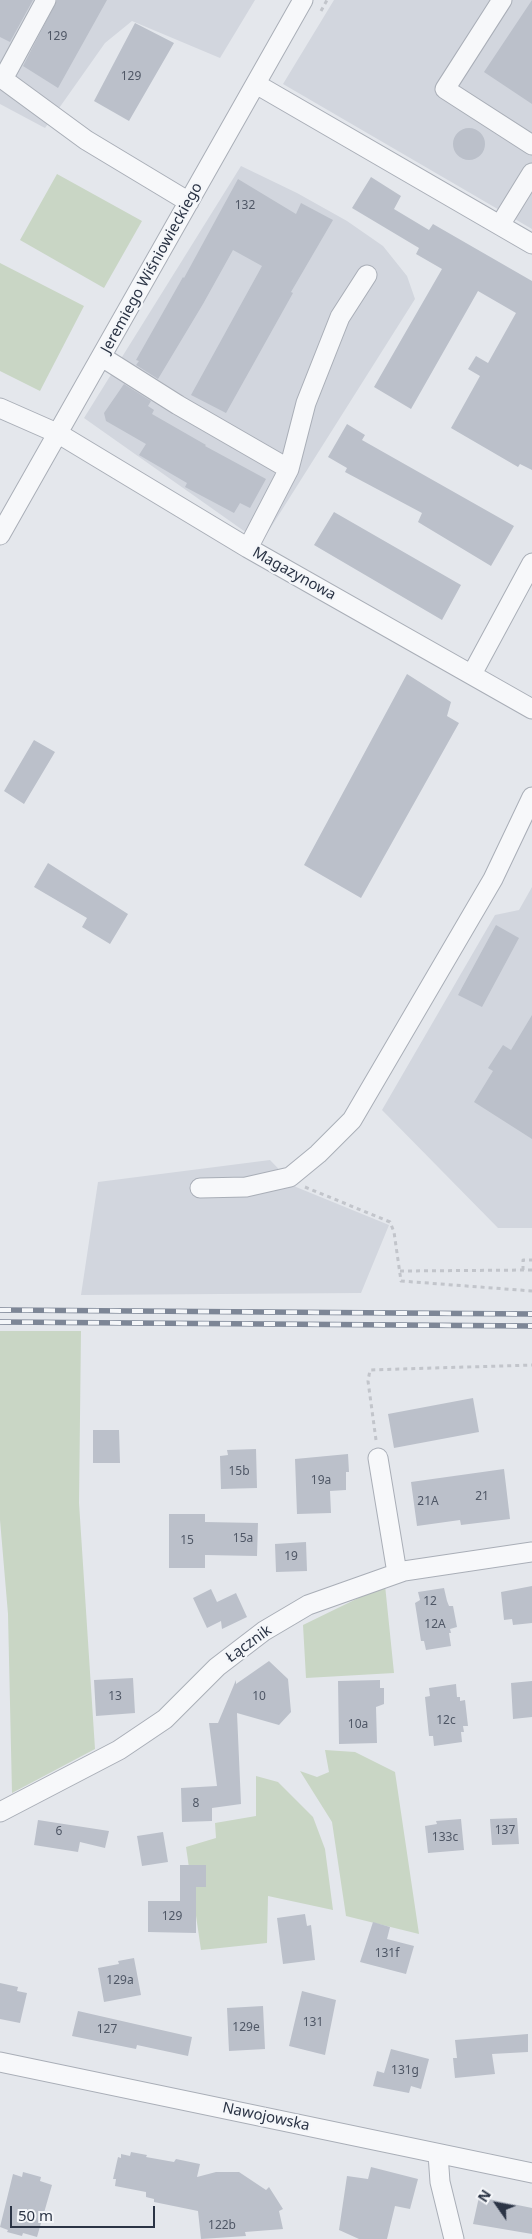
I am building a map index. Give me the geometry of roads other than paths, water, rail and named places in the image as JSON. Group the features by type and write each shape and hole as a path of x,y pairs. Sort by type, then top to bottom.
{"street":[{"path":"46,0 1,78 86,140 189,202"},
{"name":"Jeremiego Wiśniowieckiego","path":"0,535 59,434 303,0"},
{"path":"502,0 446,88 532,145"},
{"path":"256,84 532,244"},
{"path":"500,225 532,172"},
{"path":"248,548 289,469 306,403 340,317 367,275"},
{"path":"102,356 178,405 289,469"},
{"name":"Magazynowa","path":"0,408 59,434 248,548 532,708"},
{"path":"472,674 532,563"},
{"path":"200,1188 246,1187 290,1177 318,1154 352,1120 493,879 532,797"},
{"path":"378,1458 397,1573"},
{"name":"Łącznik","path":"0,1812 119,1750 164,1719 217,1667 264,1631 308,1605 397,1573 532,1552"},
{"name":"Nawojowska","path":"0,2062 532,2173"},
{"path":"438,2154 440,2182 454,2239"}],"railway":[{"path":"0,1310 532,1314"},
{"path":"0,1322 532,1326"}]}
